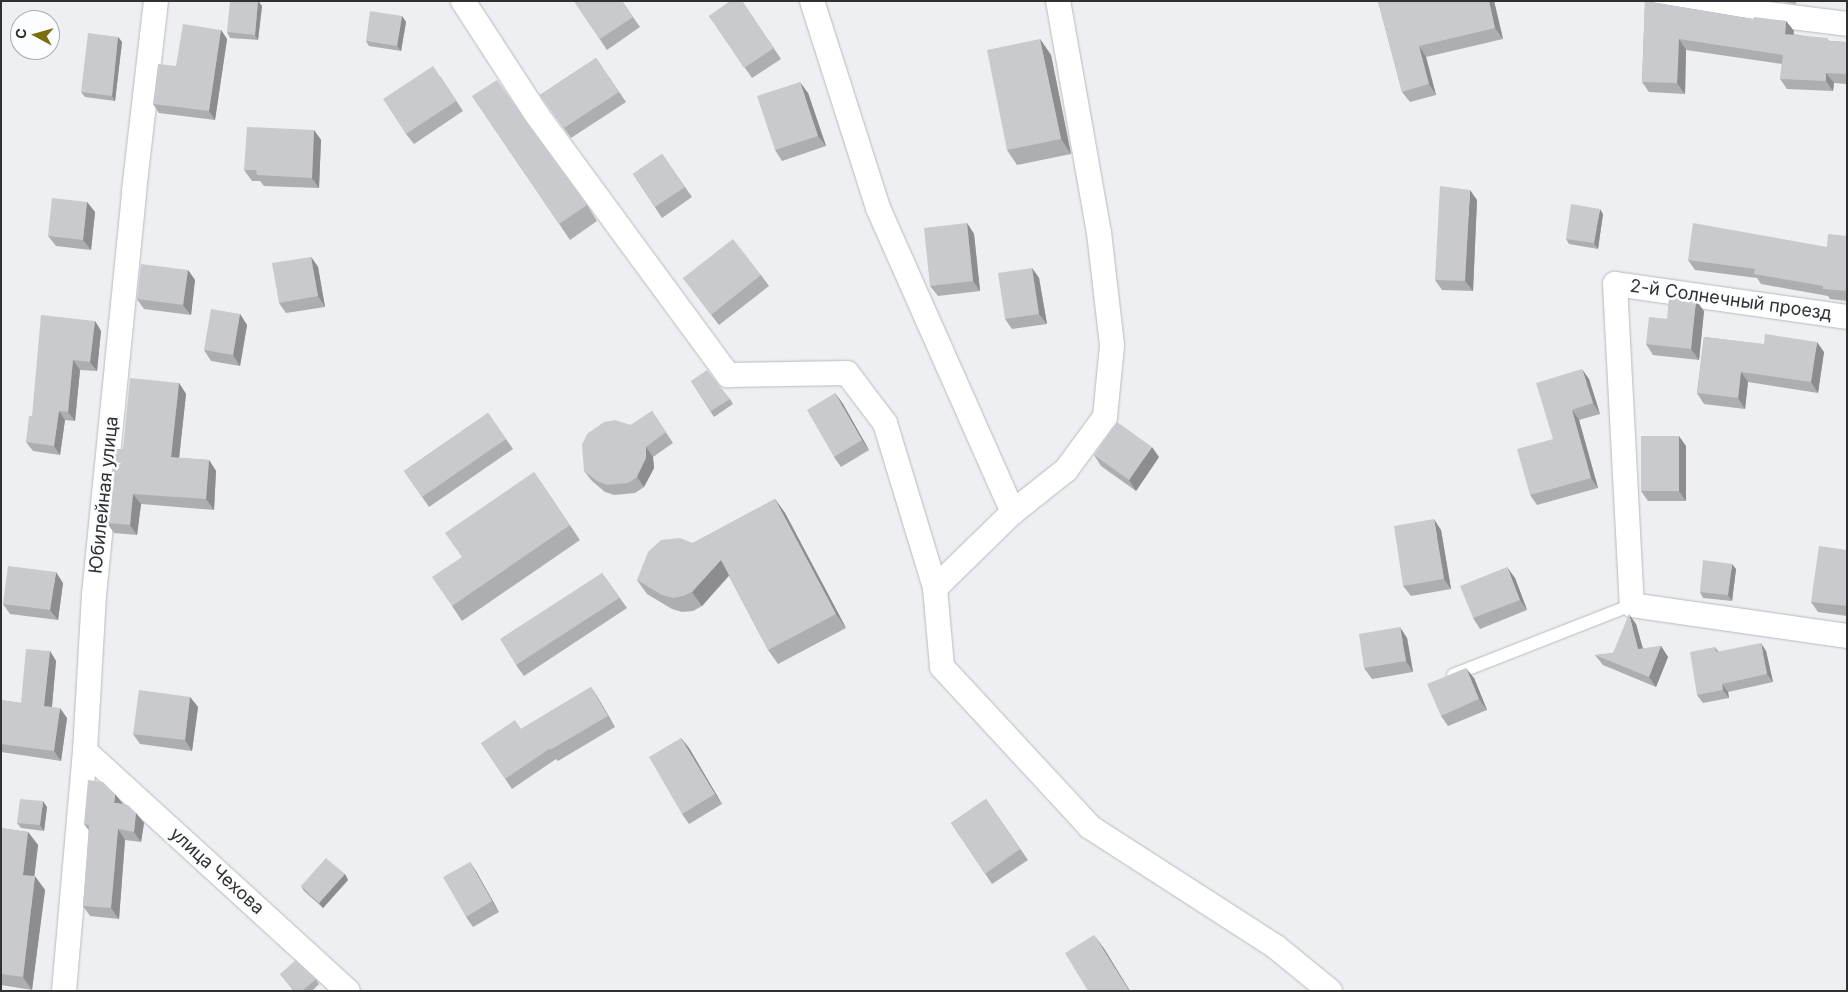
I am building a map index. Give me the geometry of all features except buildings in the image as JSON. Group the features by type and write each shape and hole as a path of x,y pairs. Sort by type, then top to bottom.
{"street":[{"name":"Юбилейная улица","path":"64,991 85,751 94,595 134,191 156,1"},
{"path":"463,1 537,115 728,376 847,373 885,422 935,588 942,667 1090,827 1276,947 1330,991"},
{"path":"812,1 878,208 1013,512"},
{"path":"935,588 1013,512 1066,470 1105,417 1111,354 1099,233 1058,1"},
{"path":"1665,1 1847,24"},
{"name":"2-й Солнечный проезд","path":"1632,605 1615,284 1847,317"},
{"path":"1632,605 1847,636"},
{"name":"улица Чехова","path":"85,751 348,991"}],"lane":[{"path":"1437,682 1632,605"}]}
